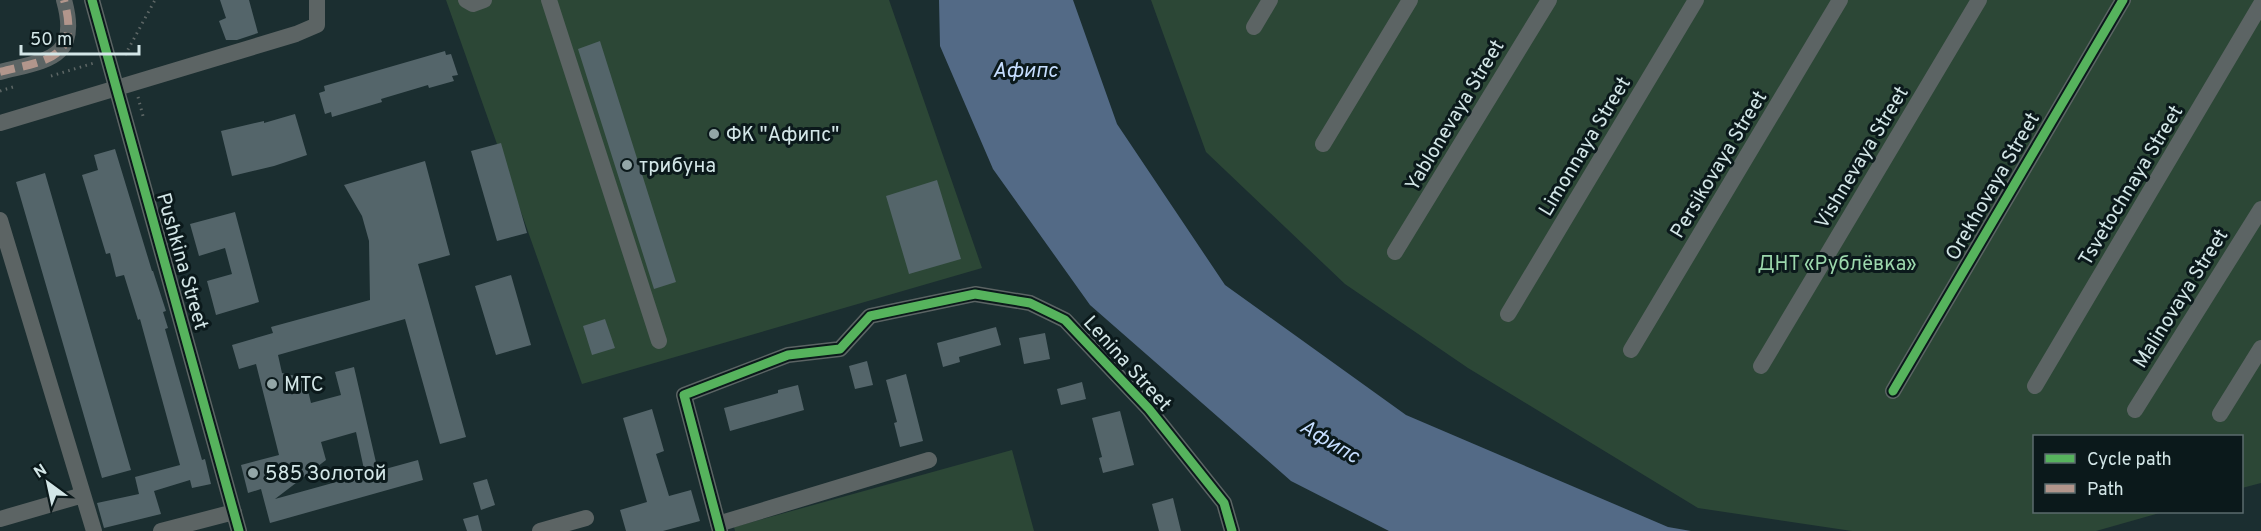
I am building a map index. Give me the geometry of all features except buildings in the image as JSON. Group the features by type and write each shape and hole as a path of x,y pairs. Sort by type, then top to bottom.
{"street":[{"path":"0,72 53,58 62,48 69,33 69,19 64,0"},
{"name":"Pushkina Street","path":"92,0 116,59 116,88 239,531"},
{"path":"0,123 296,34 316,25 317,0"},
{"path":"466,0 473,4 484,0"},
{"path":"549,0 659,341"},
{"path":"1254,27 1270,0"},
{"path":"1323,144 1410,0"},
{"name":"Yablonevaya Street","path":"1395,252 1549,0"},
{"name":"Limonnaya Street","path":"1508,314 1696,0"},
{"name":"Persikovaya Street","path":"1631,350 1840,0"},
{"name":"Vishnevaya Street","path":"1761,366 1979,0"},
{"name":"Orekhovaya Street","path":"1893,391 2123,0"},
{"name":"Tsvetochnaya Street","path":"2035,386 2261,4"},
{"name":"Malinovaya Street","path":"2135,410 2261,209"},
{"path":"0,220 94,531"},
{"name":"Lenina Street","path":"719,527 684,395 788,355 840,349 870,316 975,294 1030,303 1065,320 1149,409 1224,503 1232,531"},
{"path":"2220,414 2261,348"},
{"path":"719,527 929,460"},
{"path":"0,519 83,495"},
{"path":"161,531 234,512"},
{"path":"540,531 558,529 586,518"}],"path":[{"path":"42,79 116,59 155,0"},
{"path":"0,91 20,85"}],"green space":[{"name":"ФК \"Афипс\"","path":"446,0 889,0 982,268 582,384"},
{"name":"ДНТ «Рублёвка»","path":"1151,0 2261,0 2261,483 2243,488 2243,435 2033,435 2033,513 2159,513 2096,531 1852,531 1698,508 1468,368 1345,284 1206,152"},
{"path":"1012,450 1034,531 735,531 734,527"}],"water":[{"name":"Афипс","path":"939,0 1073,0 1117,124 1225,285 1406,415 1668,527 1691,531 1389,531 1291,481 1090,305 993,169 940,46"}],"marked path":[{"path":"0,72 45,60 56,54 68,35 64,0"}],"cycle path":[{"path":"92,0 239,531"},
{"path":"1893,391 2123,0"},
{"path":"720,531 684,395 788,355 840,349 870,316 975,294 1030,303 1065,320 1149,409 1224,503 1232,531"}],"place":[{"name":"ФК \"Афипс\"","path":"714,134"},
{"name":"трибуна","path":"627,165"},
{"name":"МТС","path":"272,384"},
{"name":"585 Золотой","path":"253,473"}]}
